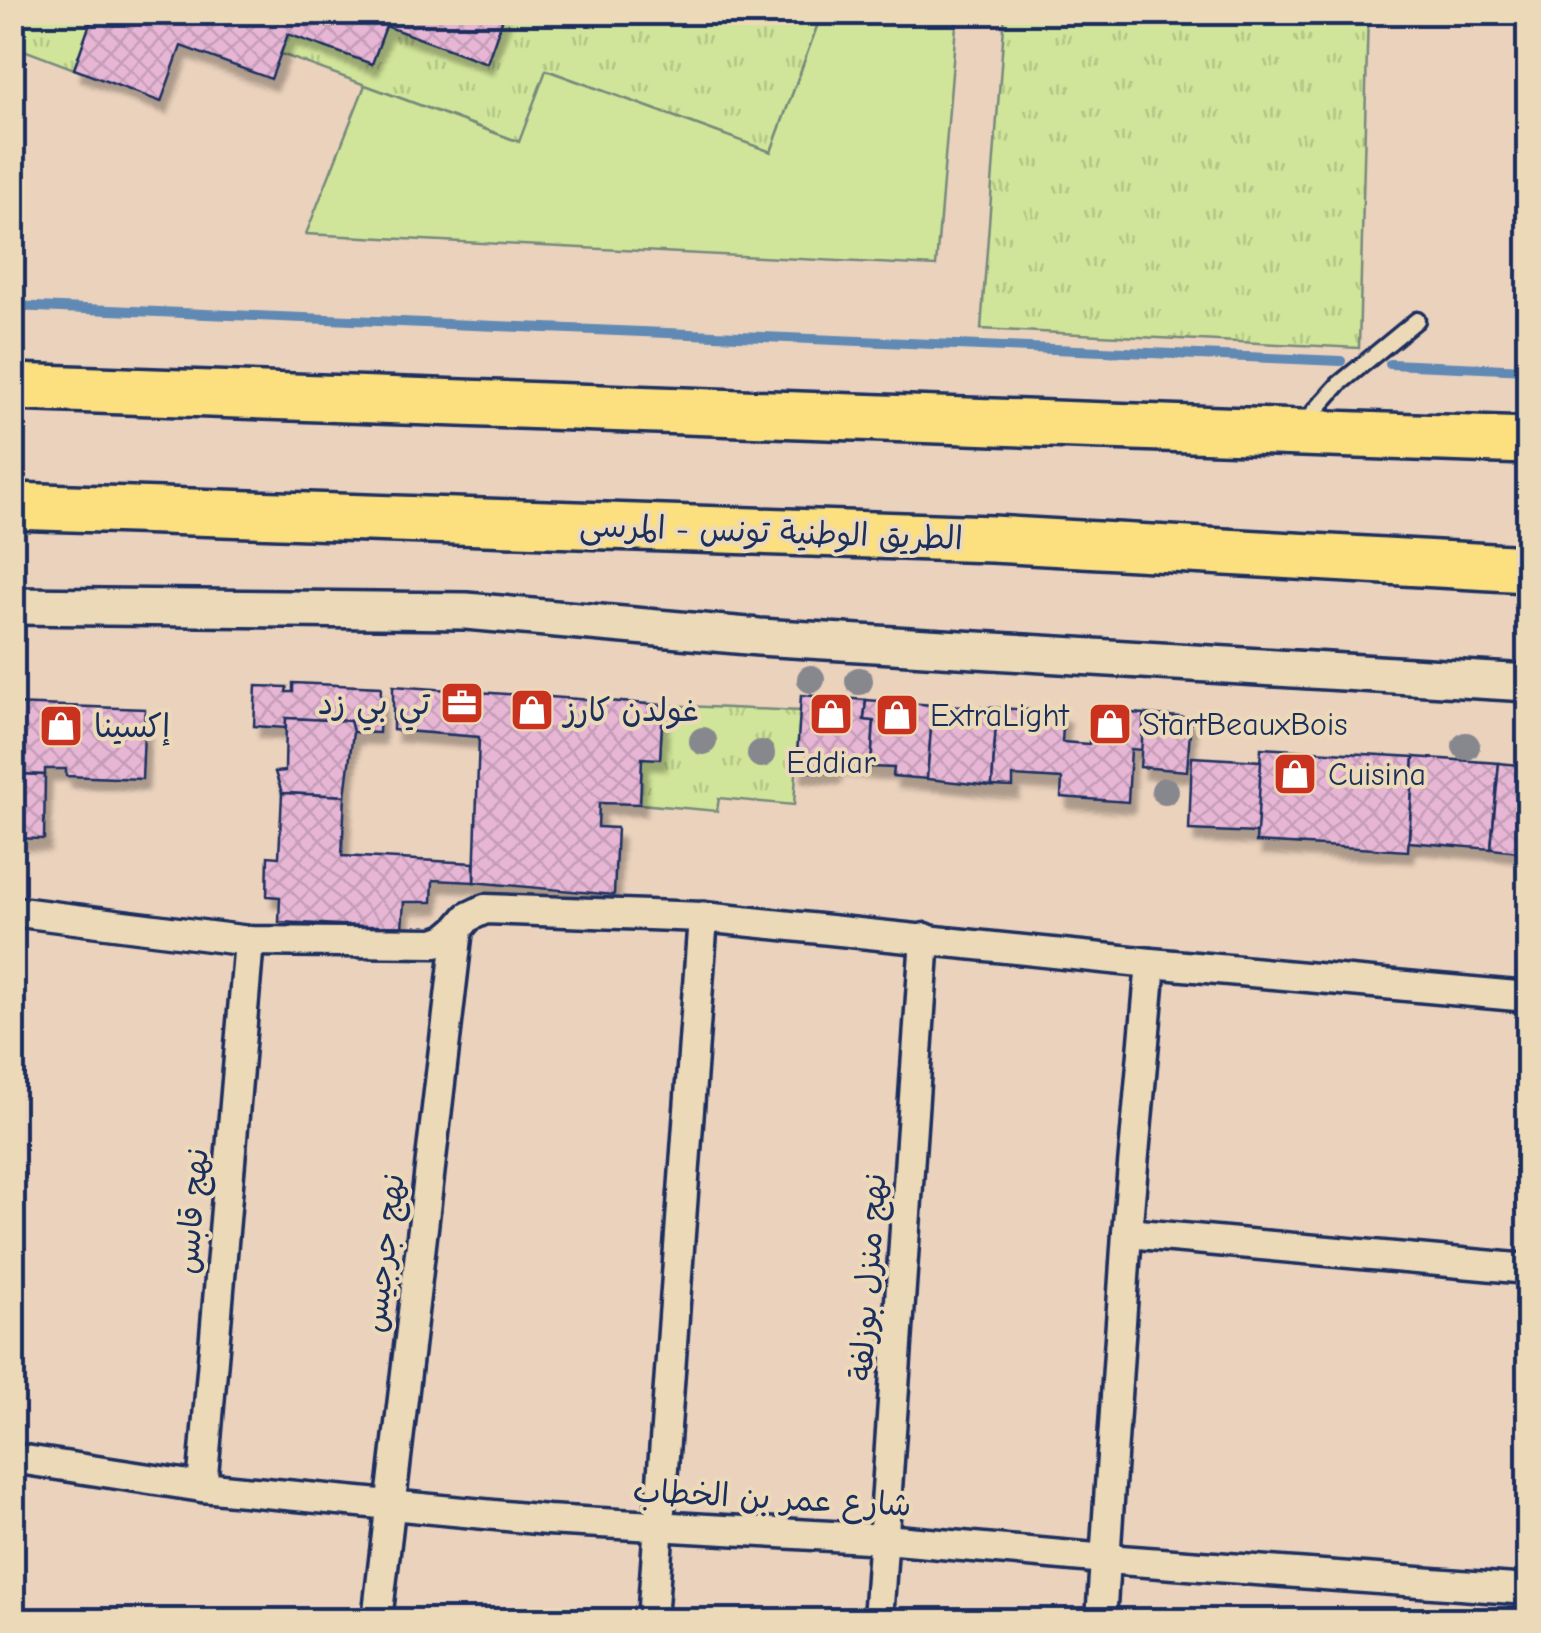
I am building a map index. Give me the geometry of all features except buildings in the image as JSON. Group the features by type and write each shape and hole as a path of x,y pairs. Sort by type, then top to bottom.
{"highway":[{"path":"12,387 1528,442"},
{"name":"الطريق الوطنية تونس - المرسى","path":"12,506 992,539 1528,569"}],"street":[{"path":"12,606 466,612 759,636 1528,683"},
{"path":"12,910 249,941 435,943 446,939 468,916 485,908 702,917 1528,997"},
{"path":"652,1620 702,917"},
{"name":"نهج جرجيس","path":"377,1620 458,929"},
{"name":"نهج منزل بوزلفة","path":"878,1620 925,938"},
{"name":"نهج قابس","path":"202,1488 249,941"},
{"path":"1101,1620 1151,963"},
{"path":"1128,1233 1528,1268"},
{"name":"شارع عمر بن الخطاب","path":"12,1458 202,1488 390,1506 885,1539 1528,1590"}],"lane":[{"path":"1294,433 1339,384 1416,320"}],"green space":[{"path":"12,13 94,13 74,69 13,46"},
{"path":"505,13 822,13 771,152 547,70 520,142 281,54 288,34 372,64 386,26 486,63"},
{"path":"822,13 957,13 936,266 306,234 365,85 519,142 546,70 771,152"},
{"path":"1005,13 1368,13 1359,348 981,329"},
{"path":"663,705 800,711 794,805 719,798 717,811 640,804 642,758 660,758"}],"waterway":[{"path":"12,306 1341,361"},
{"path":"1390,364 1528,370"}],"place":[{"name":"تي بي زد","path":"462,703"},
{"name":"غولدن كارز","path":"532,710"},
{"name":"Eddiar","path":"831,714"},
{"name":"ExtraLight","path":"897,715"},
{"name":"StartBeauxBois","path":"1110,724"},
{"name":"إكسينا","path":"61,726"},
{"name":"Cuisina","path":"1295,774"}]}
